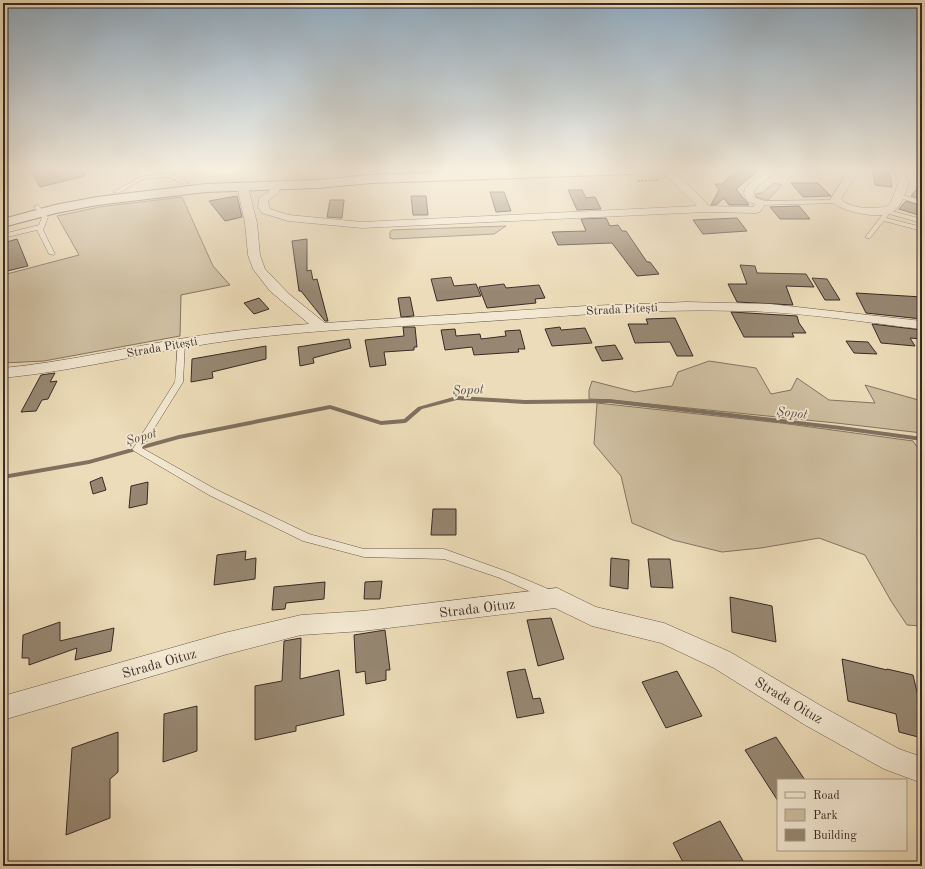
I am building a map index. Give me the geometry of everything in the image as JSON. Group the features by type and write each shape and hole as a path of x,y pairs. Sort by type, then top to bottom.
{"street":[{"path":"3,216 36,211"},
{"path":"3,223 37,211"},
{"path":"248,211 251,222 251,240 255,260 262,273 282,296 322,327"},
{"path":"266,211 288,218 362,225 673,211"},
{"path":"864,211 887,214 890,211"},
{"name":"Strada Pitești","path":"3,373 71,363 213,338 322,327 620,309 713,306 762,307 922,325"},
{"name":"Strada Oituz","path":"3,708 224,644 301,625 363,621 557,598 592,616 664,632 722,660 814,716 894,760 922,770"}],"lane":[{"path":"39,211 44,218 40,227 52,254"},
{"path":"887,214 922,221"},
{"path":"887,214 922,229"},
{"path":"868,237 887,214"},
{"path":"3,236 40,227"},
{"path":"181,343 179,382 137,449 212,492 307,538 364,553 444,554 504,575 557,598"}],"green space":[{"path":"82,211 188,211 213,266 230,285 181,295 180,336 44,361 3,363 3,275 79,255 57,216"},
{"path":"506,226 494,234 390,238 390,232 392,230"},
{"path":"709,361 756,368 771,394 791,390 797,378 829,400 875,403 865,385 922,401 922,433 836,423 589,399 589,390 592,381 635,392 672,386 678,372"},
{"path":"597,403 781,423 913,441 922,454 922,626 907,625 891,601 865,555 819,538 761,548 722,552 673,540 632,523 621,476 594,444"}],"building":[{"path":"217,211 240,211 242,217 225,221"},
{"path":"328,211 343,211 342,218 327,217"},
{"path":"413,211 428,211 428,215 413,215"},
{"path":"496,211 511,211 496,212"},
{"path":"773,211 803,211 810,219 780,219"},
{"path":"904,211 922,211 922,216"},
{"path":"606,218 610,226 618,225 622,231 626,231 647,262 650,262 659,274 637,276 612,243 558,245 552,232 586,231 581,219"},
{"path":"737,218 747,231 703,234 693,220"},
{"path":"17,239 28,266 3,272 3,243"},
{"path":"307,239 307,271 311,270 313,280 317,279 328,321 325,321 301,291 299,291 292,241"},
{"path":"740,265 755,266 757,273 806,274 814,287 786,286 793,305 737,302 728,284 747,284"},
{"path":"451,277 454,286 476,284 481,296 437,301 431,279"},
{"path":"812,278 827,279 840,300 825,300"},
{"path":"504,284 506,288 539,285 545,298 535,299 536,303 487,308 479,287"},
{"path":"856,293 922,297 922,319 866,313"},
{"path":"410,297 414,316 401,317 398,298"},
{"path":"259,298 269,309 254,314 244,303"},
{"path":"731,312 797,316 799,323 806,333 792,333 794,337 744,337"},
{"path":"675,318 693,356 677,356 670,342 635,343 628,324 648,324 646,319"},
{"path":"872,324 922,330 922,339 910,338 915,346 881,343"},
{"path":"403,327 415,327 417,347 414,347 414,350 384,352 386,365 370,367 365,340 404,336"},
{"path":"560,327 561,330 585,328 592,343 552,346 545,329"},
{"path":"455,329 456,336 480,334 481,339 506,336 505,331 520,330 525,349 518,349 519,352 474,355 472,347 445,350 441,330"},
{"path":"349,339 351,348 313,358 314,363 300,366 298,347"},
{"path":"846,341 868,342 877,354 854,353"},
{"path":"615,345 623,359 602,361 595,347"},
{"path":"266,346 266,359 212,372 213,378 191,382 192,359"},
{"path":"55,373 50,382 57,381 48,399 42,400 36,411 21,412 41,375"},
{"path":"102,477 106,490 93,494 90,482"},
{"path":"148,482 147,504 129,508 131,486"},
{"path":"433,509 456,509 456,535 431,535"},
{"path":"246,551 245,560 256,558 255,579 214,585 217,555"},
{"path":"611,558 629,560 628,589 610,586"},
{"path":"648,559 670,559 673,588 651,587"},
{"path":"382,581 380,599 364,599 365,582"},
{"path":"325,582 324,599 286,603 285,609 272,610 274,587"},
{"path":"730,597 772,606 776,642 732,632"},
{"path":"551,618 564,659 538,666 527,620"},
{"path":"60,622 60,641 114,628 111,651 75,660 77,648 29,665 29,658 22,658 23,635"},
{"path":"385,630 390,670 386,670 386,680 366,684 365,671 356,673 354,635"},
{"path":"301,638 300,679 339,670 344,715 296,726 296,731 255,740 255,686 282,681 284,641"},
{"path":"842,659 913,675 922,713 922,738 899,732 896,714 848,701"},
{"path":"525,669 533,699 540,698 544,713 517,718 507,672"},
{"path":"677,671 702,716 666,728 642,682"},
{"path":"197,706 197,751 163,762 164,714"},
{"path":"118,732 118,772 110,779 110,818 66,835 72,748"},
{"path":"776,737 804,779 777,779 777,799 745,750"},
{"path":"720,821 746,866 685,866 673,843"}],"waterway":[{"name":"Șopot","path":"3,477 89,462 179,437 330,407 381,423 405,421 420,408 457,398 525,402 609,401 922,439"}]}
